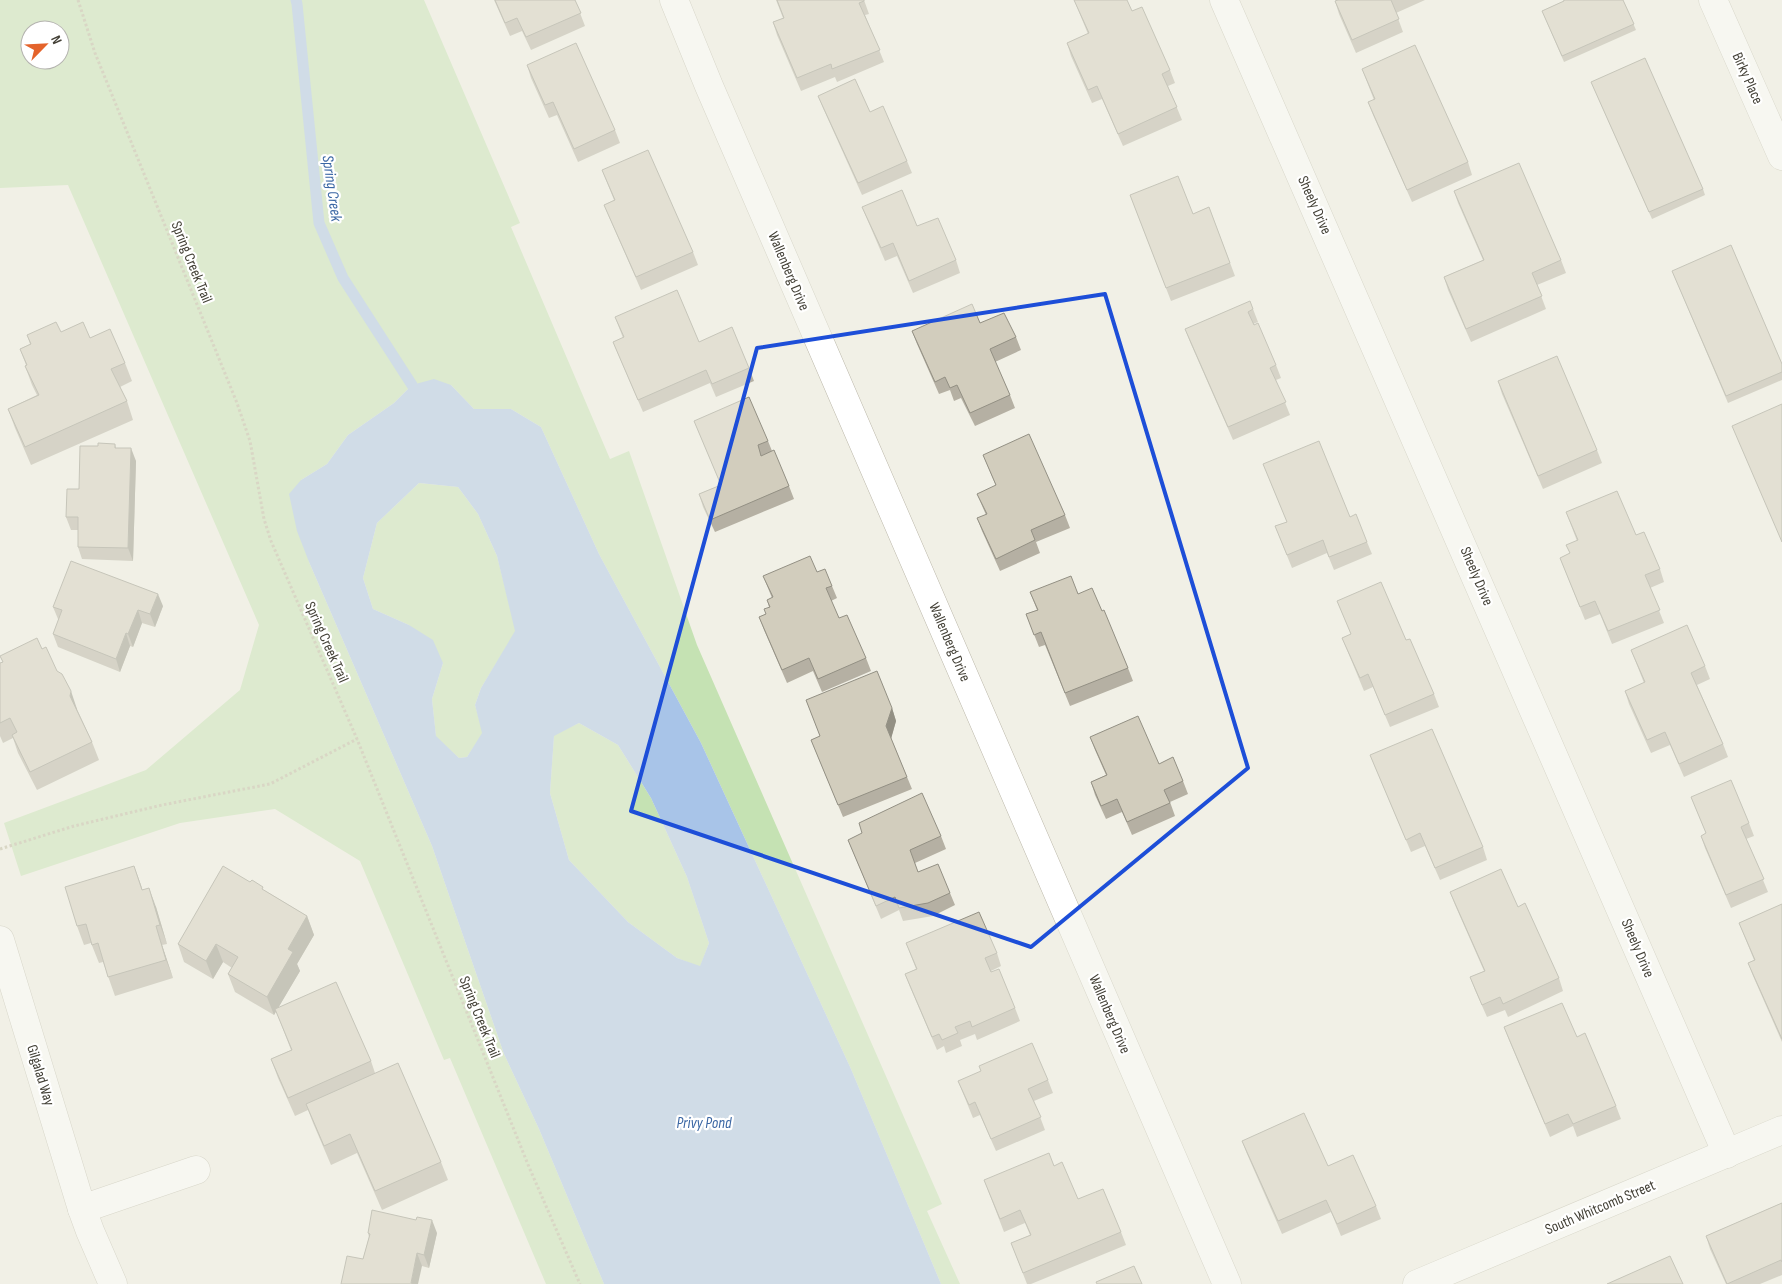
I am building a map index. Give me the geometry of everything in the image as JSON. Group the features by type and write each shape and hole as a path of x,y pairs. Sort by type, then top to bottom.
{"street":[{"name":"Wallenberg Drive","path":"674,0 713,95 1227,1284"},
{"name":"Sheely Drive","path":"1224,0 1352,288 1727,1154"},
{"name":"Birky Place","path":"1714,0 1782,156"},
{"name":"Gilgalad Way","path":"3,958 82,1209 113,1284"},
{"name":"South Whitcomb Street","path":"1417,1284 1782,1130"},
{"path":"82,1209 196,1170"}],"path":[{"name":"Spring Creek Trail","path":"78,0 95,53 237,403 250,442 264,519 271,541 357,739 529,1167 580,1284"},
{"path":"0,849 74,826 162,804 270,784 357,739"}],"highlighted area":[{"path":"1105,294 1248,768 1031,947 631,811 757,348"}],"green space":[{"path":"0,0 424,0 520,223 511,227 610,459 629,451 697,645 942,1204 927,1211 960,1284 941,1284 851,1069 701,743 599,554 541,427 511,409 474,409 451,385 412,385 394,403 348,435 327,464 301,480 309,562 432,846 504,1054 539,1129 604,1284 546,1284 450,1058 444,1060 360,861 275,809 180,823 21,876 4,823 146,770 240,690 259,625 68,185 0,188"},
{"path":"419,483 458,487 478,514 497,556 516,631 481,688 475,705 483,733 467,757 459,758 436,737 432,699 443,663 409,625 373,609 363,578 377,523"},
{"path":"579,723 618,745 651,798 687,877 709,943 700,967 677,958 628,922 569,860 550,793 554,735"}],"water":[{"name":"Privy Pond","path":"434,379 451,385 474,409 511,409 541,427 599,554 701,743 851,1069 941,1284 604,1284 539,1129 504,1054 432,846 309,562 297,531 289,494 301,480 327,464 348,435 394,403 412,385","holes":["419,483 458,487 478,514 497,556 515,631 481,688 475,705 482,733 467,757 459,758 436,736 432,699 443,663 433,640 409,625 373,609 363,578 377,523","579,723 618,745 651,798 687,877 709,943 700,966 677,958 628,922 569,860 550,793 554,736"]}],"building":[{"path":"495,0 575,0 581,13 526,37 517,18 505,23"},
{"path":"777,0 864,0 859,3 880,50 832,69 831,64 797,78 773,22 784,18"},
{"path":"1074,0 1127,0 1132,11 1142,7 1170,70 1162,74 1177,107 1118,134 1097,86 1088,90 1067,43 1089,33"},
{"path":"1391,0 1399,19 1352,40 1335,1"},
{"path":"1564,0 1623,0 1634,24 1562,56 1542,11"},
{"path":"576,43 615,130 574,149 553,102 545,105 527,65"},
{"path":"1415,45 1468,162 1407,190 1368,102 1375,99 1362,69"},
{"path":"1645,58 1703,189 1649,212 1591,82"},
{"path":"855,79 870,112 883,106 907,161 858,183 818,96"},
{"path":"648,150 693,252 636,277 604,205 615,200 602,170"},
{"path":"1519,163 1561,260 1532,273 1542,296 1466,329 1444,277 1484,260 1454,191"},
{"path":"1178,176 1193,214 1209,207 1230,263 1166,288 1130,195"},
{"path":"902,190 917,226 938,218 956,260 909,281 893,243 881,248 862,207"},
{"path":"1731,245 1782,364 1782,372 1726,396 1672,271"},
{"path":"677,290 699,342 732,327 749,368 712,384 706,370 638,400 613,342 624,337 615,317"},
{"path":"1250,301 1253,309 1248,312 1254,325 1258,323 1276,365 1270,368 1286,402 1228,427 1185,329"},
{"path":"972,304 980,323 1004,313 1016,337 990,349 1010,395 970,413 957,385 950,388 945,377 935,382 912,331"},
{"path":"56,322 61,332 83,322 90,338 110,329 125,363 111,369 127,401 25,447 8,409 39,395 25,366 27,365 20,349 31,344 27,335"},
{"path":"1557,356 1597,450 1538,476 1498,381"},
{"path":"749,397 768,441 758,445 761,456 774,450 789,486 710,520 699,494 721,485 694,421"},
{"path":"1782,404 1782,542 1732,426"},
{"path":"1029,434 1065,515 1031,530 1035,540 996,559 977,518 987,514 977,494 996,485 983,455"},
{"path":"1319,441 1350,517 1356,514 1367,542 1329,557 1323,540 1287,555 1275,526 1287,522 1263,464"},
{"path":"98,443 115,444 115,448 131,448 128,548 78,547 78,517 66,517 67,489 79,489 80,446 98,446"},
{"path":"1617,491 1636,535 1644,532 1660,569 1645,575 1660,610 1608,631 1595,601 1580,607 1560,558 1570,553 1566,545 1578,540 1566,512"},
{"path":"810,556 817,572 825,569 832,586 826,588 839,618 847,615 866,658 818,679 809,658 782,670 759,617 766,614 764,609 770,607 767,600 773,597 763,576"},
{"path":"71,561 158,594 150,614 138,610 128,634 126,633 116,659 53,634 62,610 53,607"},
{"path":"1071,576 1078,594 1092,588 1102,611 1104,610 1128,668 1065,693 1041,632 1034,635 1026,614 1038,610 1030,592"},
{"path":"1381,582 1406,640 1410,639 1434,694 1385,715 1368,674 1360,678 1342,638 1351,634 1337,601"},
{"path":"1687,625 1705,666 1691,673 1723,744 1679,764 1665,732 1647,740 1625,691 1645,682 1631,650"},
{"path":"37,638 42,649 46,647 57,671 62,674 71,691 70,696 92,742 30,772 12,735 17,732 10,718 0,723 0,663 3,662 0,656"},
{"path":"877,671 892,708 886,726 907,777 838,805 811,740 820,736 806,700"},
{"path":"1138,716 1159,764 1173,757 1183,781 1164,790 1170,803 1127,822 1117,799 1101,806 1091,782 1107,775 1090,737"},
{"path":"1432,729 1483,847 1435,868 1420,833 1406,840 1370,755"},
{"path":"1731,780 1749,823 1741,827 1764,879 1726,895 1701,836 1706,833 1691,797"},
{"path":"922,793 941,836 910,850 918,872 938,864 950,893 928,903 899,908 895,897 876,906 848,840 862,833 859,823"},
{"path":"134,866 142,890 149,888 160,925 156,926 166,960 108,977 98,943 92,945 86,924 77,926 65,887"},
{"path":"223,866 250,882 252,880 263,887 262,889 307,916 288,949 293,952 267,997 228,974 238,957 216,944 206,961 178,944"},
{"path":"1501,869 1518,907 1525,903 1559,978 1503,1004 1500,997 1482,1005 1470,977 1485,971 1450,892"},
{"path":"1782,904 1782,1039 1748,963 1755,960 1739,923"},
{"path":"979,912 997,953 985,958 991,972 999,969 1015,1008 972,1027 970,1021 955,1027 958,1033 942,1040 939,1034 932,1037 905,974 917,969 906,943"},
{"path":"336,982 371,1061 288,1098 271,1059 292,1050 275,1009"},
{"path":"1562,1003 1577,1037 1585,1033 1616,1106 1573,1124 1568,1114 1545,1124 1504,1027"},
{"path":"1032,1043 1048,1080 1028,1089 1041,1117 991,1139 975,1102 969,1105 958,1081 981,1071 979,1066"},
{"path":"398,1063 441,1162 375,1191 350,1134 324,1146 306,1104"},
{"path":"1304,1113 1328,1166 1353,1155 1376,1206 1337,1224 1326,1200 1278,1221 1242,1141"},
{"path":"1049,1153 1054,1166 1062,1162 1078,1199 1103,1189 1121,1232 1023,1273 1011,1243 1031,1235 1020,1210 1000,1219 984,1180"},
{"path":"1782,1203 1782,1262 1781,1260 1727,1284 1706,1236"},
{"path":"372,1210 416,1220 417,1217 432,1220 424,1255 417,1253 411,1283 415,1284 341,1284 347,1256 363,1259 370,1234 368,1233"},
{"path":"1670,1256 1683,1284 1607,1284"},
{"path":"1134,1266 1142,1284 1097,1284 1096,1282"}],"waterway":[{"name":"Spring Creek","path":"296,0 319,223 343,278 412,385"}]}
